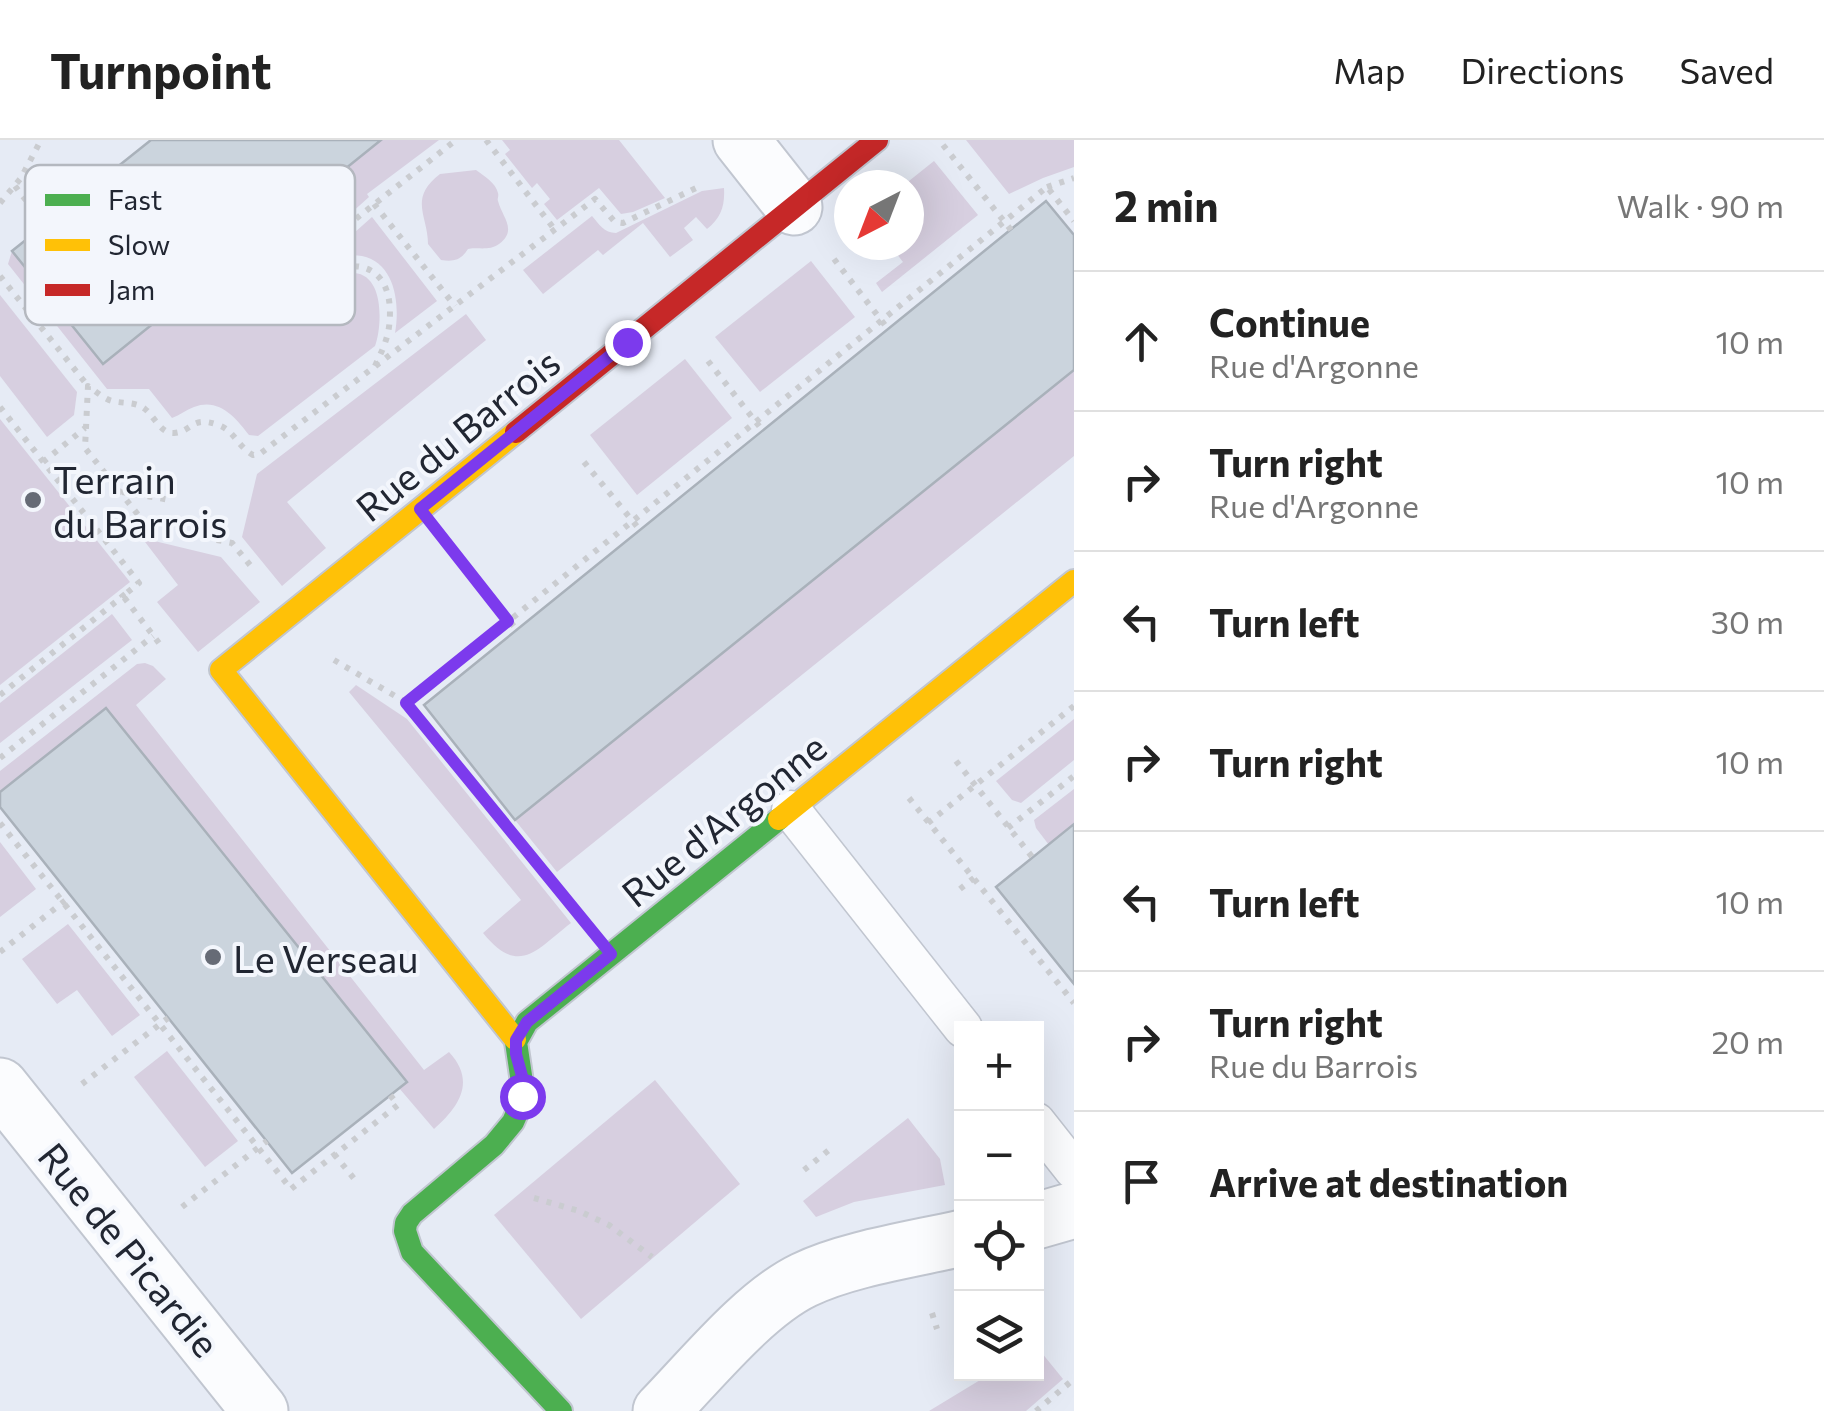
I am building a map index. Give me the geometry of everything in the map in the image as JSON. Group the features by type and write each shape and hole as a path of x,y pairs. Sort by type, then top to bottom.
{"street":[{"path":"741,140 794,206"},
{"name":"Rue du Barrois","path":"516,1040 221,670 877,140"},
{"name":"Rue d'Argonne","path":"516,1040 527,1022 1074,580"},
{"path":"516,1040 522,1076 518,1114 507,1133 489,1150 416,1210 406,1224 405,1239 424,1265 562,1411"},
{"name":"Rue de Picardie","path":"16,1106 260,1411"},
{"path":"1044,1219 1074,1210"},
{"path":"661,1411 750,1319 806,1278 954,1240"}],"lane":[{"path":"791,810 957,1021"},
{"path":"1044,1132 1074,1170"}],"path":[{"path":"29,165 41,140"},
{"path":"355,221 456,140"},
{"path":"486,140 554,230"},
{"path":"941,143 1011,230"},
{"path":"0,203 25,171"},
{"path":"406,703 1005,221 1047,188 1074,178"},
{"path":"15,186 25,199"},
{"path":"39,325 88,386 110,401 143,406 171,434 194,422 213,422 228,429 244,450 253,455 261,453 595,199 615,222 623,223 702,186"},
{"path":"1047,188 1074,221"},
{"path":"374,204 454,306"},
{"path":"829,254 888,329"},
{"path":"355,265 371,268 386,290 389,326 375,367"},
{"path":"0,276 25,307"},
{"path":"708,361 763,430"},
{"path":"88,386 85,448 146,526 232,544 323,654 406,703 611,954"},
{"path":"0,408 140,583 121,593 0,695"},
{"path":"542,411 640,530"},
{"path":"44,462 86,428"},
{"path":"120,492 170,500"},
{"path":"420,509 516,630"},
{"path":"0,758 153,636 121,593"},
{"path":"928,823 1074,706"},
{"path":"868,747 1074,1004"},
{"path":"1008,828 1074,776"},
{"path":"975,785 1032,858"},
{"path":"0,823 291,1188 398,1105 390,1095"},
{"path":"960,889 974,878"},
{"path":"0,952 71,896"},
{"path":"16,1106 168,1018"},
{"path":"129,1247 267,1141"},
{"path":"489,1150 524,1191 538,1200 579,1211 609,1225 652,1257"},
{"path":"804,1170 829,1150"},
{"path":"334,1154 358,1183"},
{"path":"1036,1411 1074,1379"}],"shaded area":[{"path":"381,140 439,140 367,194 369,197 355,210 355,165 350,165"},
{"path":"502,140 619,140 665,198 621,214 599,188 557,220 544,204 550,199 537,183 532,188 505,154 510,150"},
{"path":"966,140 1074,140 1074,167 1009,194"},
{"path":"934,161 978,215 924,258 924,170"},
{"path":"476,170 497,189 507,234 496,246 468,249 457,259 441,260 428,244 422,208 425,191 440,174"},
{"path":"724,188 723,206 716,220 707,229 696,217 684,228 693,240 670,257 643,223 603,255 598,250 543,294 523,270 592,216 605,230 616,233 702,191"},
{"path":"372,217 437,301 395,333 396,299 389,276 373,260 355,256 355,232"},
{"path":"12,251 25,267 25,285 8,264"},
{"path":"922,260 882,292 876,283 903,262"},
{"path":"811,261 855,317 760,392 715,337"},
{"path":"355,273 371,283 379,303 375,346 258,436 249,435 219,407 203,405 172,418 149,389 107,389 56,325 72,325 103,363 150,325 355,325"},
{"path":"0,295 77,392 74,415 47,437 0,376"},
{"path":"466,314 486,340 287,502 326,548 282,586 242,537 257,474"},
{"path":"685,359 732,418 637,495 590,435"},
{"path":"1074,370 1074,456 557,872 515,820"},
{"name":"Terrain du Barrois","path":"0,419 130,582 0,685"},
{"path":"142,538 221,557 260,602 198,652 157,602 178,585"},
{"path":"112,614 132,640 0,743 0,703"},
{"path":"145,663 166,679 136,705 424,1070 449,1052 457,1063 462,1073 461,1093 434,1129 399,1088 406,1082 106,708 0,792 0,771 137,664"},
{"path":"356,685 407,719 571,923 537,950 527,955 507,954 483,933 521,900 349,692"},
{"path":"1074,719 1074,760 1021,803 1012,800 996,781"},
{"path":"1074,789 1074,825 1049,845 1034,820"},
{"path":"0,842 36,889 0,917"},
{"path":"68,924 140,1015 112,1036 77,990 57,1004 22,959"},
{"path":"167,1051 238,1141 205,1167 134,1077"},
{"path":"655,1080 740,1184 581,1319 494,1215"},
{"path":"908,1118 940,1159 945,1185 854,1202 816,1217 803,1201"},
{"path":"1044,1356 1063,1379 1026,1411 929,1411 978,1381 1044,1381"}],"building":[{"path":"151,140 381,140 350,165 120,165"},
{"path":"1046,201 1074,235 1074,370 515,820 424,705"},
{"path":"25,241 25,267 12,251"},
{"path":"72,325 151,325 103,364"},
{"name":"Le Verseau","path":"106,708 407,1082 292,1173 0,807 0,792"},
{"path":"1074,824 1074,984 996,887"}],"traffic: fast":[{"path":"561,1411 412,1252 406,1223 494,1145 513,1122 523,1089 516,1042 527,1022 779,819"}],"traffic: slow":[{"path":"515,1039 221,670 516,432"},
{"path":"779,819 1074,581"}],"traffic: jam":[{"path":"516,432 877,140"}],"place":[{"name":"Terrain du Barrois","path":"33,500"},
{"name":"Le Verseau","path":"213,957"}],"route":[{"path":"522,1096 516,1040 527,1022 611,954 406,703 508,621 420,509 627,342"}]}
